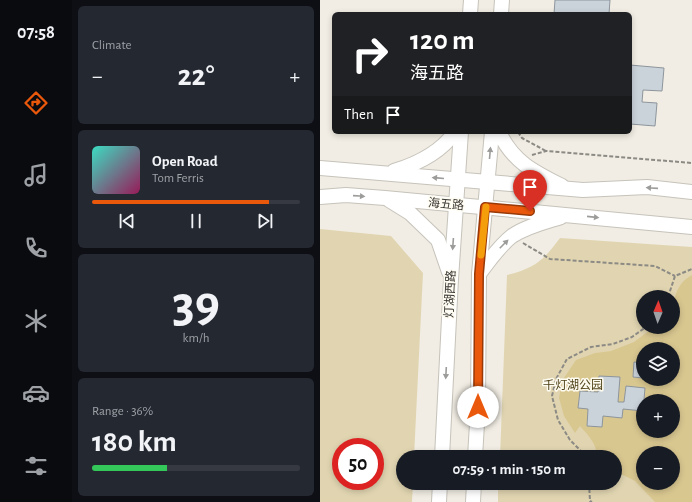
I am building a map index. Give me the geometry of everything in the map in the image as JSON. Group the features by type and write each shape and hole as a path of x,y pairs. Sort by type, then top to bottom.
{"main road":[{"path":"470,12 471,0"},
{"path":"501,12 502,0"},
{"path":"388,173 413,165 434,153 453,134"},
{"name":"灯湖西路","path":"442,450 457,179 462,134"},
{"path":"475,450 478,407 479,274 492,134"},
{"path":"500,134 504,143 518,160 531,170 570,189"},
{"path":"320,168 583,190 647,188 691,192"},
{"name":"海五路","path":"320,197 346,195 385,198 690,227"},
{"path":"385,198 410,213 438,240 451,279"},
{"path":"479,274 495,253 512,236 532,226 570,215"},
{"path":"439,502 440,490"},
{"path":"473,502 474,490"}],"path":[{"path":"519,134 522,138 546,151"},
{"path":"518,160 546,151 692,163"},
{"path":"512,236 550,259 655,266 675,276 692,269"},
{"path":"670,290 675,276"},
{"path":"580,450 570,440 558,420 552,396 556,379 567,359 591,347 613,344 636,334"},
{"path":"589,490 590,501 592,502"}],"green space":[{"path":"320,229 391,236 423,273 414,450 396,450 396,490 413,490 412,502 320,502"},
{"name":"千灯湖公园","path":"560,238 692,247 692,502 498,502 498,490 622,490 622,450 500,450 507,275 525,270 538,262"}],"shaded area":[{"path":"692,275 692,502 655,502 644,490 680,490 680,446 636,446 636,482 622,474 622,450 596,450 589,436 580,426 575,433 564,416 559,398 562,381 576,360 595,353 611,351 634,342 645,334 680,334 680,290 678,290"}],"building":[{"path":"555,0 610,0 609,12 554,12"},
{"path":"632,65 664,68 662,91 643,90 642,102 657,103 655,126 632,124"},
{"path":"634,362 636,362 636,377 633,377"},
{"path":"599,376 620,377 618,402 624,402 626,386 645,388 644,394 636,394 636,410 623,409 622,418 603,416 602,427 587,426 588,409 578,408 580,391 598,392"}],"slow traffic":[{"path":"481,255 486,207"}],"route":[{"path":"478,407 479,274 485,207 530,211"}]}
